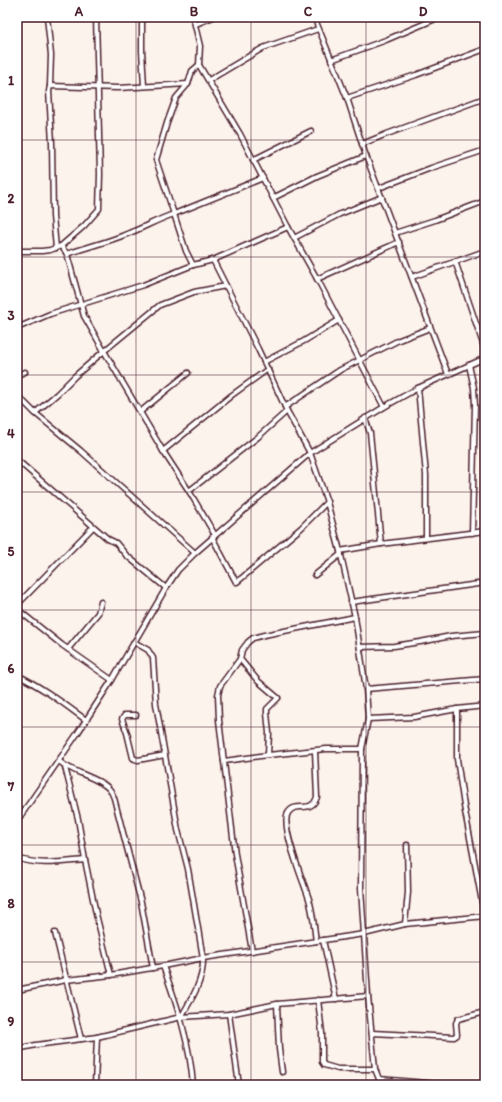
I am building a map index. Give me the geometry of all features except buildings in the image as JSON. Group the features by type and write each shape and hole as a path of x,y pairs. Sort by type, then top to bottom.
{"street":[{"path":"47,17 51,55 50,86 53,216 58,247 67,254 84,316 163,452 189,491 236,582 301,528 327,502"},
{"path":"17,251 42,251 58,247 84,226 99,209 101,195 96,17"},
{"path":"142,17 144,86"},
{"path":"193,17 196,24 200,46 199,65 240,134 384,407"},
{"path":"196,24 213,17"},
{"path":"314,17 347,98 366,156 448,374"},
{"path":"332,60 386,40 440,17"},
{"path":"209,80 263,48 318,29"},
{"path":"347,98 416,75 485,49"},
{"path":"193,265 186,251 156,160 166,123 176,98 188,84 192,71 199,65"},
{"path":"50,86 98,87 188,84"},
{"path":"362,144 485,98"},
{"path":"253,160 311,131"},
{"path":"379,188 431,168 485,150"},
{"path":"273,198 317,176 366,156"},
{"path":"67,254 125,235 162,218 263,178"},
{"path":"294,238 340,214 382,197"},
{"path":"395,233 485,201"},
{"path":"17,328 81,303 107,297 143,285 193,265 213,260 288,227"},
{"path":"317,279 399,242"},
{"path":"412,277 485,251"},
{"path":"213,260 268,369 286,409 310,453 327,502 341,552 355,617 366,689 368,719 362,748 361,888 368,996 375,1069 379,1079 379,1085"},
{"path":"455,261 485,350"},
{"path":"35,413 75,376 160,305 194,292 226,286"},
{"path":"264,362 304,341 339,320"},
{"path":"189,491 258,437 286,409 340,370 399,340 430,328"},
{"path":"17,821 59,761 112,680 166,588 178,570 194,553 310,453 365,418 418,388 485,358"},
{"path":"469,365 474,388 475,405 472,533"},
{"path":"163,452 232,395 268,369"},
{"path":"17,375 26,372"},
{"path":"140,412 188,373"},
{"path":"418,388 426,475 426,538"},
{"path":"17,395 35,413 81,451 194,553"},
{"path":"365,418 370,433 381,544"},
{"path":"17,460 93,527 108,539 116,543 126,555 166,588"},
{"path":"17,605 93,527"},
{"path":"315,575 341,552 381,544 485,531"},
{"path":"351,602 485,583"},
{"path":"68,649 98,613 101,602"},
{"path":"17,609 68,649 112,680"},
{"path":"252,951 236,854 219,720 218,694 220,686 240,659 242,650 253,638 355,617"},
{"path":"360,647 394,646 451,636 485,633"},
{"path":"134,642 148,650 153,658 156,704 178,830 188,868 203,958 204,968 200,979 192,998 181,1017"},
{"path":"240,659 258,681 278,698 267,709 269,733 268,754"},
{"path":"17,675 56,697 86,720"},
{"path":"366,689 485,679"},
{"path":"368,719 414,717 457,709 485,706"},
{"path":"17,990 66,980 111,975 203,958 364,934 405,924 485,917 464,806 457,759 457,709"},
{"path":"136,715 125,715 122,719 133,758 138,760 166,755"},
{"path":"224,761 268,754 326,749 362,748"},
{"path":"315,751 317,797 315,804 311,807 294,808 288,813 287,819 292,849 309,900 316,941"},
{"path":"59,761 65,767 104,784 111,790 141,902 153,968"},
{"path":"65,767 80,826 96,914 111,975"},
{"path":"405,924 408,892 407,845"},
{"path":"17,858 33,862 48,863 85,860"},
{"path":"55,932 81,1039"},
{"path":"323,940 336,999"},
{"path":"163,966 181,1017 192,1066 193,1085"},
{"path":"17,1049 97,1036 181,1017 229,1014 277,1004 368,996"},
{"path":"318,1000 322,1033 322,1062 324,1066 338,1069 375,1069"},
{"path":"277,1004 279,1049 282,1072"},
{"path":"372,1033 454,1037 457,1035 456,1023 458,1019 485,1012"},
{"path":"229,1014 239,1085"},
{"path":"95,1085 97,1036"},
{"path":"379,1079 450,1085"}]}
